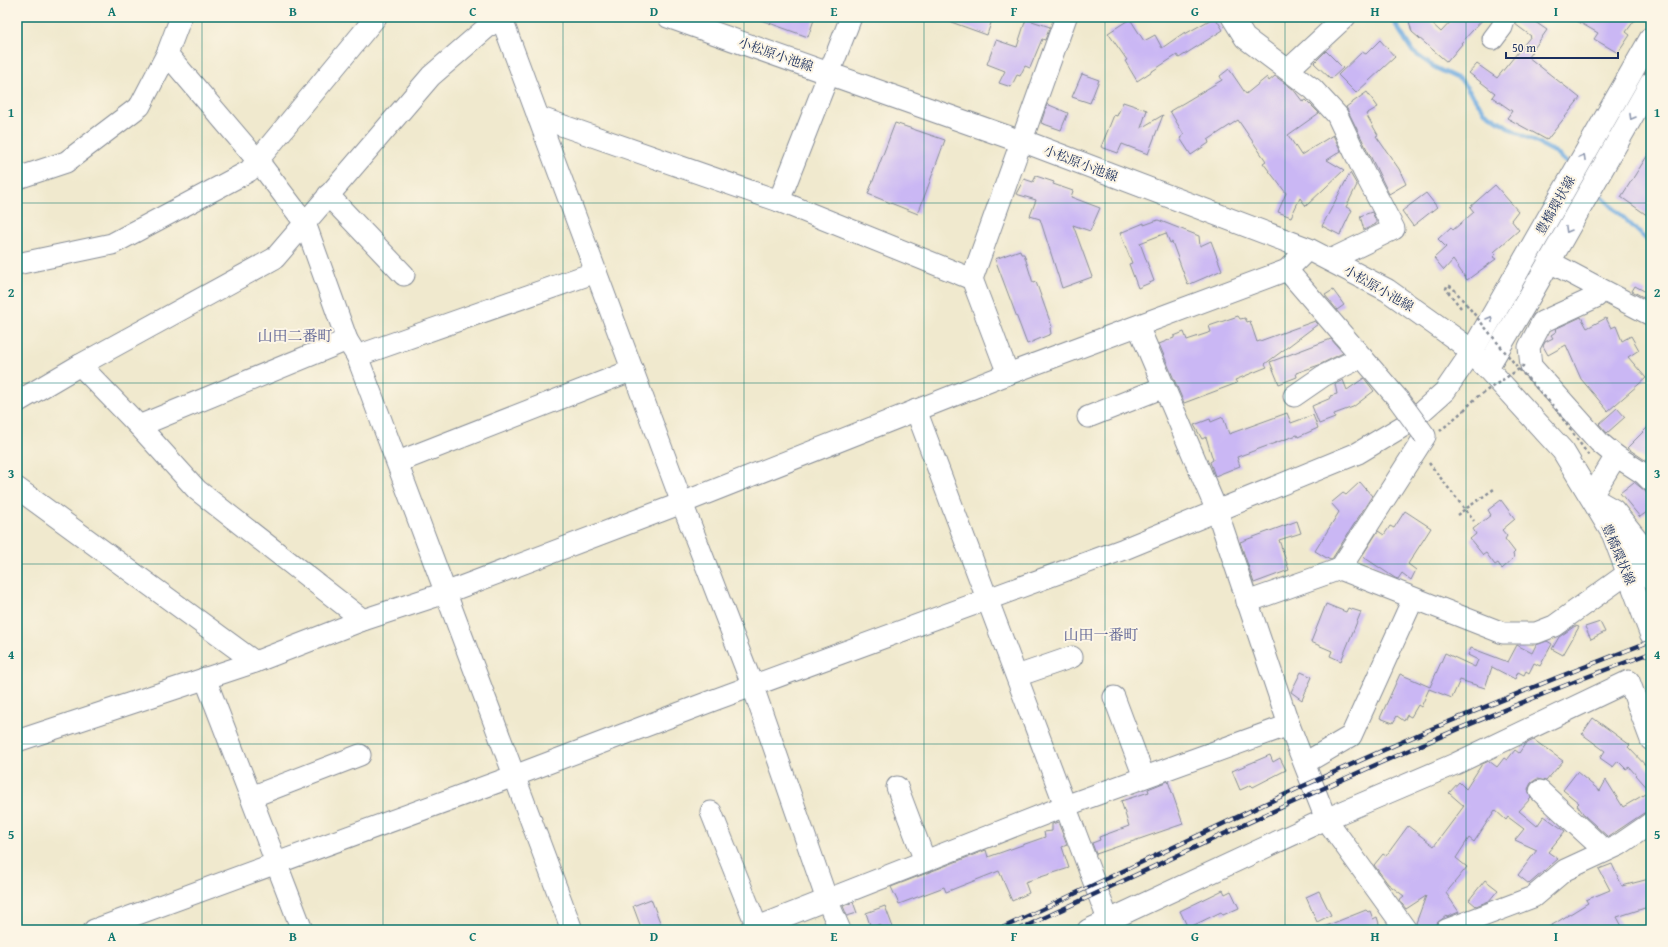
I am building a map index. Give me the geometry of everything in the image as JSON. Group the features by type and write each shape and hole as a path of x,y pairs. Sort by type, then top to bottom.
{"main road":[{"name":"小松原小池線","path":"669,17 1046,150 1308,249 1387,290 1424,315 1471,353"},
{"name":"豊橋環状線","path":"1651,38 1471,353 1487,368 1563,451 1613,534 1651,634"},
{"name":"豊橋環状線","path":"1487,368 1550,262 1651,83"}],"street":[{"path":"17,177 66,162 140,106 168,54 181,17"},
{"path":"17,264 112,244 249,171 376,17"},
{"path":"17,402 80,365 275,258 431,76 500,17 682,503 753,687 827,900 840,930"},
{"path":"779,201 851,17"},
{"path":"1008,374 972,279 1066,17"},
{"path":"1232,17 1245,38 1313,89 1337,115 1363,170 1394,229 1330,260"},
{"path":"1288,70 1345,17"},
{"path":"1493,39 1502,27 1505,17"},
{"path":"168,54 258,161 306,222 352,348 398,462 445,593 572,930"},
{"path":"538,117 779,201 972,279"},
{"path":"328,195 404,275"},
{"path":"17,741 255,662 363,620 445,593 682,503 1008,374 1287,270 1308,249"},
{"path":"1550,262 1651,315"},
{"path":"1247,602 1340,569 1422,442 1398,399 1287,270"},
{"path":"139,426 352,348 596,272"},
{"path":"1599,288 1596,297 1542,322 1529,347 1531,366 1599,442 1616,456 1644,474 1651,481"},
{"path":"1138,326 1217,511 1289,725 1326,819 1406,930"},
{"path":"1445,391 1471,353"},
{"path":"1294,396 1323,376 1362,357"},
{"path":"80,365 139,426 197,490 363,620"},
{"path":"94,930 514,776 714,700 753,687 1124,549 1358,453 1410,422 1445,391 1487,368"},
{"path":"398,462 633,370"},
{"path":"1088,417 1164,387"},
{"path":"916,410 1110,925"},
{"path":"1616,456 1591,496 1614,510 1644,535 1651,578"},
{"path":"17,488 255,662"},
{"path":"1620,553 1644,535"},
{"path":"1340,569 1503,634 1536,633 1554,626 1628,573"},
{"path":"1305,763 1351,736 1413,599"},
{"path":"1017,676 1072,657"},
{"path":"205,678 302,930"},
{"path":"1088,930 1110,925 1326,819 1454,764 1629,681 1651,740"},
{"path":"1114,697 1144,777"},
{"path":"711,812 753,928 1065,806 1289,725"},
{"path":"251,797 360,755"},
{"path":"897,787 925,861"},
{"path":"1540,791 1605,852"},
{"path":"1446,930 1533,897 1565,870 1605,852 1651,823"}],"path":[{"path":"1461,308 1446,289 1445,287 1448,285 1453,288 1519,369 1555,408 1589,456"},
{"path":"1474,521 1422,442 1434,436 1477,397 1523,366 1523,362"},
{"path":"1457,515 1494,489"}],"building":[{"path":"758,17 815,17 808,37 758,19"},
{"path":"993,17 987,35 940,18"},
{"path":"1215,17 1223,30 1179,58 1177,55 1137,81 1125,61 1127,60 1108,33 1130,19 1144,41 1155,35 1162,48 1185,32 1185,34"},
{"path":"1414,17 1425,17 1441,32 1455,17 1485,17 1461,43 1462,44 1447,62 1412,32 1409,21"},
{"path":"1517,17 1528,17 1547,30 1528,57 1580,98 1547,140 1507,118 1512,111 1492,97 1495,93 1469,73 1477,64 1497,78 1531,36 1515,24"},
{"path":"1570,17 1637,17 1626,32 1630,35 1618,53 1594,39 1598,33"},
{"path":"1026,19 1050,27 1045,40 1042,39 1030,68 1025,66 1020,76 1017,75 1011,87 999,83 1005,71 987,64 996,40 1017,47"},
{"path":"1380,40 1395,57 1356,93 1338,75 1362,52 1366,54"},
{"path":"1326,51 1343,68 1331,79 1314,63"},
{"path":"1229,69 1246,94 1267,77 1269,81 1275,76 1293,89 1303,102 1306,100 1319,113 1288,135 1301,155 1333,135 1341,151 1327,160 1344,170 1306,206 1300,198 1291,217 1278,212 1286,193 1263,163 1266,161 1238,120 1208,140 1209,143 1191,155 1180,138 1184,135 1170,111 1222,80 1220,76"},
{"path":"1082,74 1099,80 1090,103 1072,97"},
{"path":"1367,92 1378,107 1366,114 1378,135 1376,136 1399,169 1406,184 1389,194 1346,107"},
{"path":"1123,102 1147,110 1141,128 1163,115 1148,154 1122,144 1118,153 1101,147 1114,115 1117,116"},
{"path":"1047,104 1068,113 1061,130 1041,123"},
{"path":"895,123 945,140 918,214 868,194"},
{"path":"1651,150 1651,218 1621,197"},
{"path":"1350,173 1357,185 1346,207 1352,210 1340,235 1322,226"},
{"path":"1036,176 1054,182 1053,184 1073,191 1071,197 1100,208 1090,231 1073,225 1092,277 1062,288 1040,219 1030,216 1036,200 1016,194 1024,179 1033,182"},
{"path":"1495,185 1518,211 1511,220 1519,230 1494,252 1496,254 1493,257 1496,259 1467,280 1453,260 1444,270 1434,258 1446,247 1438,239 1451,227 1453,230 1474,212 1470,207"},
{"path":"1426,193 1437,207 1413,226 1402,211"},
{"path":"1372,212 1376,224 1364,230 1360,216"},
{"path":"1158,220 1199,236 1200,246 1211,241 1222,270 1188,285 1172,242 1170,243 1166,233 1140,243 1154,281 1138,288 1129,264 1132,263 1120,233 1144,223 1144,225"},
{"path":"1020,250 1021,254 1024,254 1033,283 1036,282 1052,327 1050,328 1051,334 1027,344 995,259"},
{"path":"1635,286 1646,292 1643,297 1632,291"},
{"path":"1333,290 1344,305 1337,310 1325,295"},
{"path":"1238,316 1240,319 1245,318 1247,322 1250,321 1257,342 1315,321 1318,324 1265,364 1267,367 1235,380 1237,383 1184,403 1159,344 1184,332 1187,340 1211,332 1209,326"},
{"path":"1581,317 1587,328 1606,318 1611,328 1616,326 1622,341 1631,336 1639,350 1628,357 1646,378 1608,411 1581,379 1566,345 1548,355 1543,346 1545,342 1553,338 1551,335 1557,331 1555,329"},
{"path":"1331,339 1343,353 1319,365 1296,373 1297,377 1279,384 1270,362"},
{"path":"1364,378 1374,391 1353,407 1334,414 1335,418 1319,424 1312,406 1331,398 1330,396 1337,394 1335,384 1343,380 1347,390"},
{"path":"1617,408 1625,417 1607,433 1599,424"},
{"path":"1287,413 1291,423 1313,415 1318,428 1298,437 1297,435 1237,457 1240,466 1215,476 1210,462 1213,460 1206,437 1202,439 1194,425 1210,419 1211,422 1223,417 1229,434"},
{"path":"1651,424 1651,464 1627,448"},
{"path":"1360,482 1372,496 1330,560 1315,551 1339,512 1331,503 1343,493 1346,495"},
{"path":"1634,482 1645,491 1651,499 1651,509 1640,517 1620,493"},
{"path":"1501,500 1515,519 1502,530 1507,536 1505,539 1515,552 1513,554 1514,558 1502,569 1498,563 1495,565 1486,553 1483,555 1470,539 1476,534 1473,529 1491,515 1488,510"},
{"path":"1405,511 1431,528 1408,564 1416,570 1411,580 1402,573 1398,579 1395,578 1362,556 1378,531 1384,535 1390,526 1394,528"},
{"path":"1297,521 1301,533 1279,540 1289,570 1254,583 1240,542"},
{"path":"1326,604 1346,612 1348,608 1361,612 1341,661 1330,656 1332,651 1311,642"},
{"path":"1600,622 1605,632 1591,639 1585,627"},
{"path":"1575,626 1579,627 1563,655 1552,649 1559,637"},
{"path":"1547,641 1552,644 1540,666 1534,663 1529,673 1526,671 1524,675 1518,672 1515,679 1492,667 1485,688 1460,680 1452,698 1429,689 1421,707 1418,705 1411,717 1407,715 1404,721 1397,716 1393,723 1380,718 1400,674 1430,687 1445,653 1475,667 1478,660 1468,655 1471,648 1508,662 1517,645 1532,653 1536,645"},
{"path":"1301,672 1312,677 1302,700 1291,692"},
{"path":"1593,718 1630,745 1628,747 1651,771 1651,811 1644,813 1608,837 1585,816 1577,805 1579,803 1563,790 1577,772 1600,791 1606,780 1623,807 1650,791 1629,767 1626,769 1618,761 1613,767 1600,758 1605,751 1582,734"},
{"path":"1534,740 1563,761 1546,781 1537,779 1531,783 1528,789 1531,798 1519,811 1537,826 1544,816 1565,831 1548,852 1558,859 1529,884 1518,875 1537,850 1515,840 1524,829 1508,817 1506,820 1495,810 1474,842 1469,838 1456,858 1467,867 1446,893 1459,912 1447,917 1446,916 1432,927 1429,926 1421,930 1416,923 1426,896 1406,909 1399,900 1404,896 1388,884 1374,865 1383,854 1386,856 1408,826 1434,846 1464,806 1449,793 1459,782 1466,789 1482,764 1489,761 1497,767 1504,758 1507,760 1515,750 1519,753 1525,744"},
{"path":"1270,755 1273,762 1280,758 1286,770 1253,787 1251,785 1240,790 1232,771"},
{"path":"1168,781 1183,824 1096,854 1092,843 1100,840 1099,837 1129,826 1121,801 1149,792 1148,789"},
{"path":"1058,822 1067,845 1062,847 1069,868 1025,882 1029,893 1012,901 999,871 946,892 944,887 899,904 891,887 986,850 988,857 1045,837 1044,832 1052,831 1052,824"},
{"path":"1612,864 1622,886 1649,879 1651,887 1651,906 1617,917 1624,930 1544,930 1588,903 1586,900 1610,890 1599,869"},
{"path":"1485,880 1498,890 1489,901 1476,906 1469,900"},
{"path":"1223,890 1225,894 1231,891 1239,908 1223,915 1221,912 1188,928 1180,911"},
{"path":"1319,891 1331,915 1317,922 1306,897"},
{"path":"651,899 663,930 642,930 633,906"},
{"path":"853,902 857,913 847,916 843,906"},
{"path":"885,906 894,930 883,930 880,924 871,928 866,913"},
{"path":"1366,910 1368,912 1370,911 1373,919 1377,917 1381,930 1316,930"}],"waterway":[{"path":"1391,17 1413,52 1434,67 1461,80 1485,112 1513,130 1555,152 1570,166"},
{"path":"1596,191 1651,244"}],"railway":[{"path":"998,930 1301,787 1424,732 1651,641"},
{"path":"1018,930 1253,820 1411,749 1570,683 1651,653"}],"district":[{"name":"山田二番町","path":"295,336"},
{"name":"山田一番町","path":"1101,635"}]}
